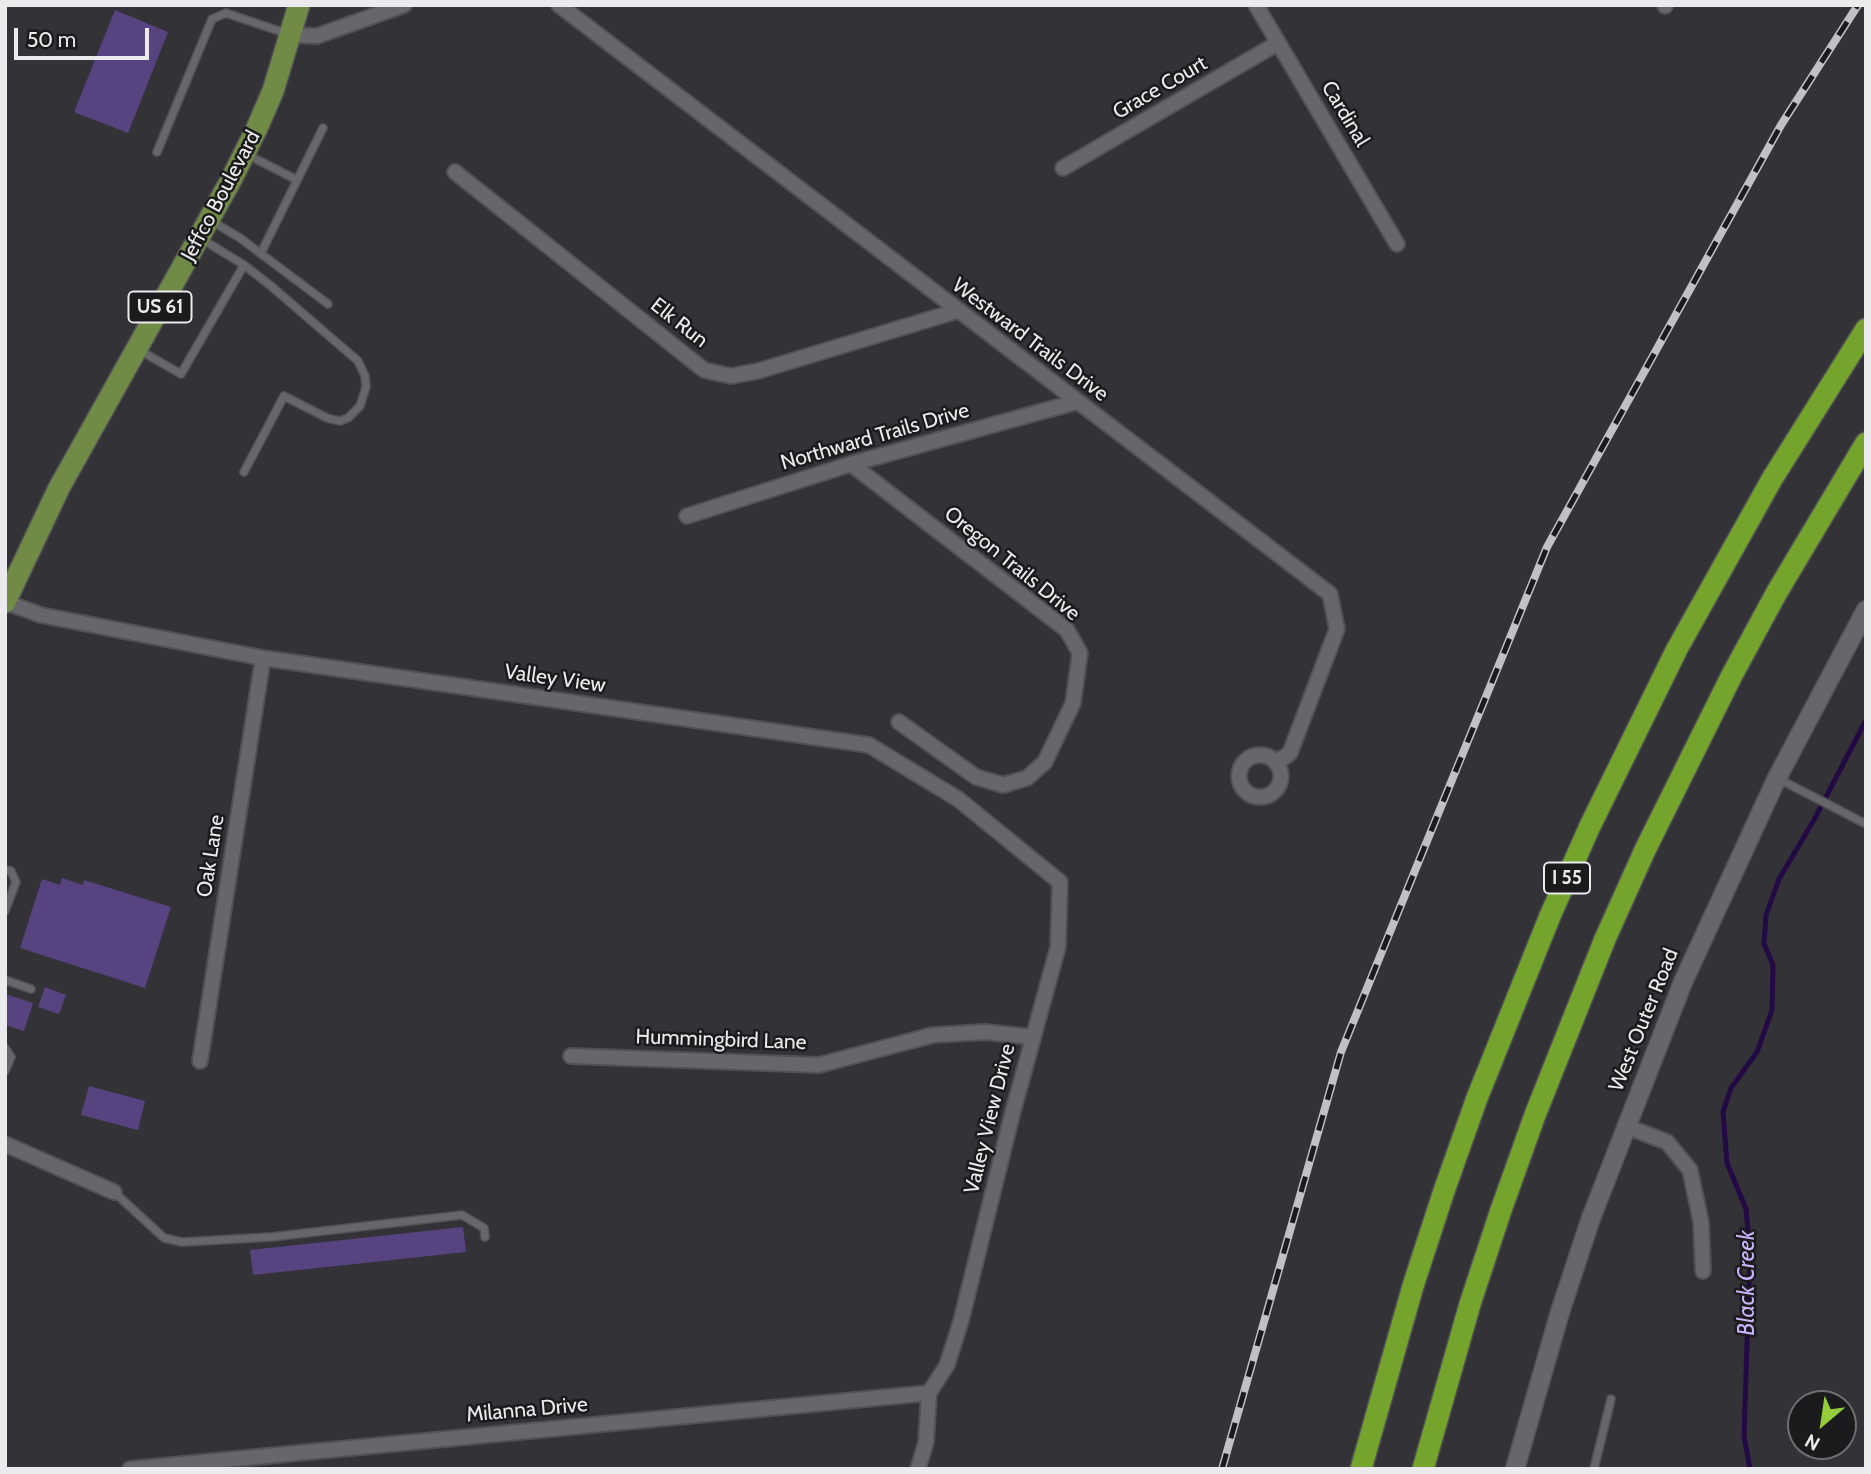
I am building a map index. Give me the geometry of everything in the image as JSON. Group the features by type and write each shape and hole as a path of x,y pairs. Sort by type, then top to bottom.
{"highway":[{"name":"I 55","path":"1361,1469 1409,1299 1444,1191 1502,1033 1555,905 1622,758 1677,649 1772,479 1866,329"},
{"path":"1423,1469 1470,1304 1505,1198 1605,939 1650,839 1732,675 1790,570 1866,443"}],"main road":[{"name":"Jeffco Boulevard","path":"5,602 59,488 244,154 273,91 299,5"}],"street":[{"path":"292,35 317,36 404,5"},
{"name":"Westward Trails Drive","path":"559,5 1329,594 1337,629 1290,753 1276,763"},
{"name":"Cardinal","path":"1256,5 1397,244"},
{"name":"Grace Court","path":"1063,168 1278,43"},
{"name":"Elk Run","path":"455,172 704,370 731,376 758,371 957,311"},
{"name":"Northward Trails Drive","path":"687,516 851,464 1076,402"},
{"name":"Oregon Trails Drive","path":"851,464 1067,630 1080,653 1073,703 1045,762 1027,778 1003,785 976,777 899,722"},
{"name":"Valley View","path":"5,602 41,615 263,658 869,745 958,799 1060,882"},
{"name":"West Outer Road","path":"1515,1469 1560,1312 1591,1218 1683,982 1777,778 1866,610"},
{"name":"Oak Lane","path":"200,1061 263,658"},
{"name":"Valley View Drive","path":"929,1393 947,1365 961,1321 1058,947 1060,882"},
{"name":"Hummingbird Lane","path":"571,1056 819,1065 933,1035 985,1032 1033,1037"},
{"path":"1625,1126 1667,1142 1690,1170 1701,1222 1703,1271"},
{"path":"5,1144 114,1192"},
{"path":"918,1469 926,1442 929,1393"},
{"name":"Milanna Drive","path":"130,1469 929,1393"}],"lane":[{"path":"157,152 212,19 226,13 292,35"},
{"path":"261,253 323,128"},
{"path":"244,154 297,180"},
{"path":"204,229 261,253 328,304"},
{"path":"204,229 358,360 365,376 366,387 360,406 348,418 340,421 327,418 284,396 244,472"},
{"path":"136,349 181,374 244,265"},
{"path":"1777,778 1866,824"},
{"path":"5,870 11,871 16,882 5,911"},
{"path":"5,980 31,989"},
{"path":"5,1048 11,1057 5,1071"},
{"path":"114,1192 164,1238 182,1242 271,1237 462,1215 484,1228 485,1237"},
{"path":"1594,1469 1611,1399"}],"building":[{"path":"115,10 168,32 128,133 74,112"},
{"path":"62,878 83,885 84,880 171,907 145,988 20,948 42,879 60,885"},
{"path":"45,987 66,995 59,1014 38,1007"},
{"path":"5,994 33,1003 24,1031 5,1025"},
{"path":"89,1086 145,1101 138,1130 81,1115"},
{"path":"463,1227 466,1252 253,1275 250,1250"}],"waterway":[{"name":"Black Creek","path":"1750,1469 1744,1436 1750,1253 1746,1209 1727,1163 1723,1112 1731,1088 1757,1052 1772,1010 1773,965 1764,944 1766,915 1779,879 1814,820 1866,720"}],"railway":[{"path":"1222,1469 1341,1052 1547,547 1781,125 1858,5"}]}
